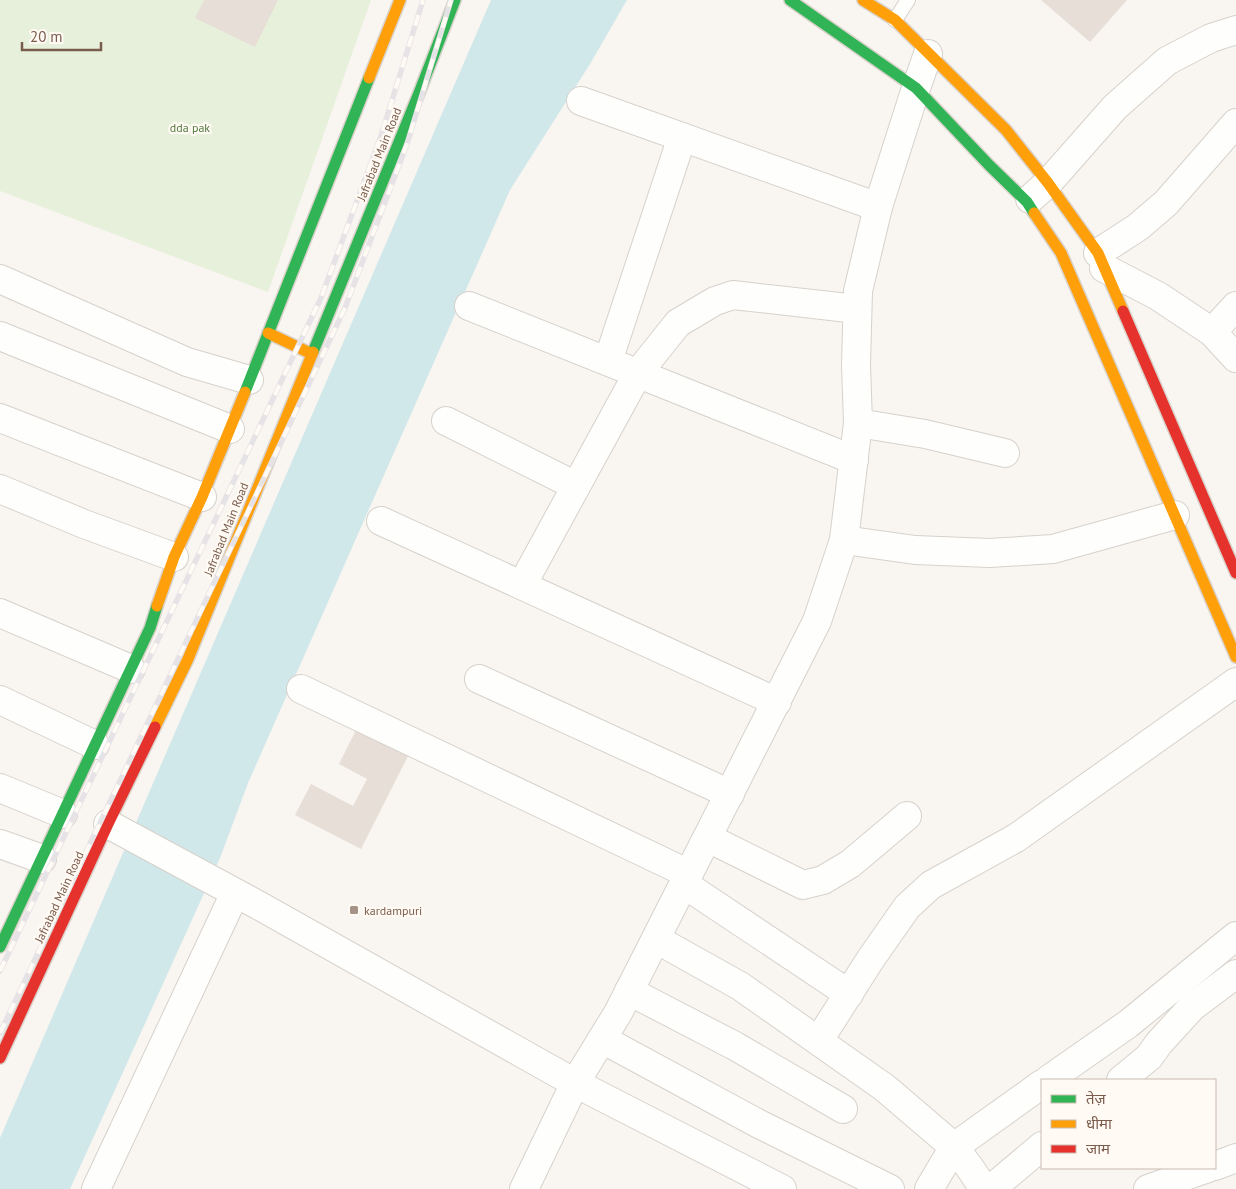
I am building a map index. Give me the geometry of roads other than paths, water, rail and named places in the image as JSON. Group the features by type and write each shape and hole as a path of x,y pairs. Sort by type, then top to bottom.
{"main road":[{"path":"0,947 6,921 42,859 150,628 174,557 202,497 230,429 400,0"},
{"name":"Jafrabad Main Road","path":"0,1058 108,824 188,659 419,93 455,0"},
{"path":"790,0 916,88 1027,202 1061,253 1144,434 1175,515 1236,657"},
{"path":"864,0 895,20 1006,130 1048,183 1101,261 1167,424 1236,573"},
{"path":"268,333 312,354"}],"street":[{"path":"1027,202 1048,183 1115,108 1167,61 1211,38 1236,30"},
{"path":"524,1189 576,1083 629,991 687,879 817,621 844,540 854,460 858,423 856,365 858,291 878,207 928,54"},
{"path":"581,101 878,207"},
{"path":"1236,123 1166,202 1101,261 1212,332 1236,358"},
{"path":"608,361 682,137"},
{"path":"0,279 187,362 249,380"},
{"path":"522,585 638,374 678,323 715,301 733,295 857,309"},
{"path":"469,306 854,460"},
{"path":"1212,332 1236,306"},
{"path":"0,336 230,429"},
{"path":"0,418 202,497"},
{"path":"446,421 576,486"},
{"path":"858,423 925,434 1005,453"},
{"path":"0,489 84,524 174,557"},
{"path":"844,540 915,550 990,553 1053,549 1175,515"},
{"path":"382,521 777,702"},
{"path":"0,613 131,669"},
{"path":"479,679 730,794"},
{"path":"819,1040 907,907 931,885 1016,838 1236,682"},
{"path":"301,688 687,879 849,994"},
{"path":"0,700 95,745"},
{"path":"0,788 63,814"},
{"path":"708,838 803,885 824,880 850,864 907,816"},
{"path":"108,824 576,1083 782,1189"},
{"path":"0,844 42,859"},
{"path":"96,1189 235,893"},
{"path":"1049,1079 1128,1024 1236,936"},
{"path":"656,939 740,986 885,1088 954,1147 984,1189"},
{"path":"1122,1079 1149,1057 1159,1043 1192,1007 1236,974"},
{"path":"629,991 735,1046 843,1110"},
{"path":"602,1039 759,1124 890,1189"},
{"path":"929,1189 954,1147 1041,1085"},
{"path":"991,1189 1041,1147"},
{"path":"1216,1166 1236,1158"},
{"path":"1148,1189 1205,1169"}],"lane":[{"path":"895,20 908,0"}],"water":[{"path":"491,0 627,0 590,64 510,190 248,783 220,858 70,1189 0,1189 0,1138"}],"railway":[{"path":"0,971 321,298 381,136 423,0"},
{"path":"0,1033 345,308 407,144 451,0"}],"place":[{"name":"kardampuri","path":"354,910"}],"park label":[{"name":"dda pak","path":"190,127"}]}
